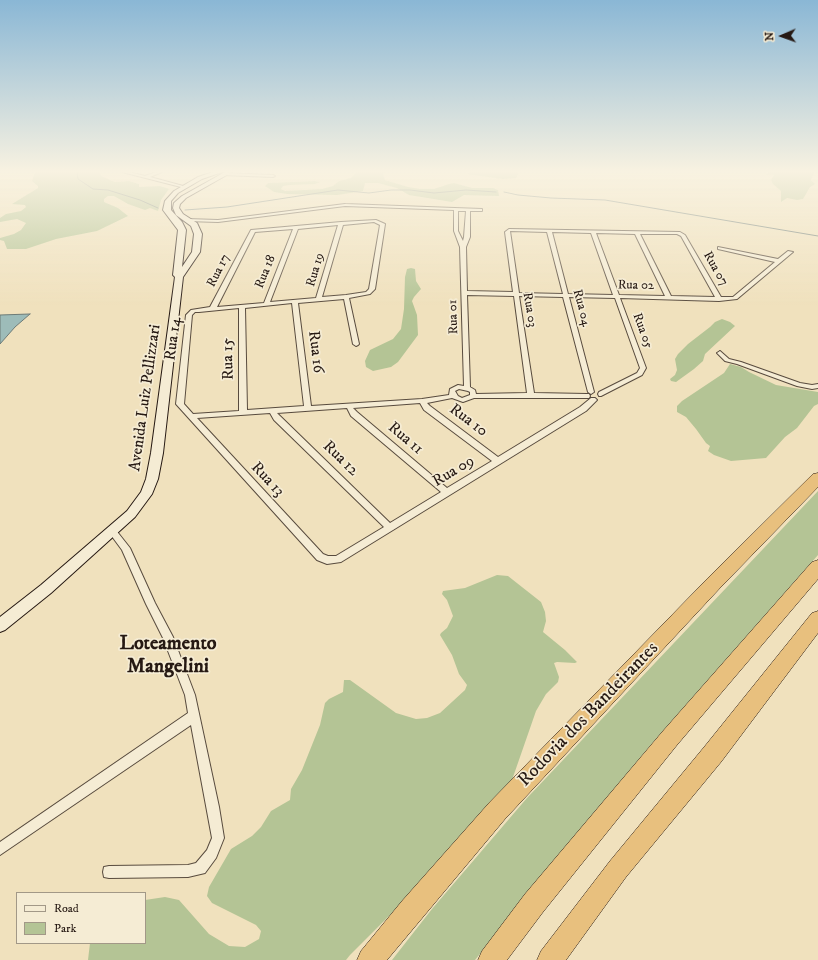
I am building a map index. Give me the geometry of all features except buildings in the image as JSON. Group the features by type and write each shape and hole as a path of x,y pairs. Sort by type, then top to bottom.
{"highway":[{"name":"Rodovia dos Bandeirantes","path":"370,960 411,910 497,811 709,589 818,478"},
{"path":"491,960 534,903 665,744 818,567"},
{"path":"550,960 618,869 712,754 818,619"}],"main road":[{"name":"Avenida Luiz Pellizzari","path":"0,626 46,589 112,531 139,505 146,494 152,479 158,446 179,277 179,255 182,228 172,217"},
{"path":"183,217 201,229"},
{"name":"Avenida Luiz Pellizzari","path":"179,277 195,255 201,229"},
{"path":"179,255 185,257 195,255"}],"street":[{"path":"187,220 218,222 253,217"},
{"path":"456,217 456,231 463,247"},
{"path":"463,247 468,231 468,217"},
{"path":"201,229 218,222"},
{"name":"Rua 17","path":"213,308 251,233 259,230 341,223 381,222 384,226 370,291 362,295 346,297"},
{"name":"Rua 19","path":"319,299 341,223"},
{"path":"456,223 468,223"},
{"name":"Rua 18","path":"266,304 296,227"},
{"name":"Rua 03","path":"531,395 515,295 507,232 509,230 549,230"},
{"path":"549,230 637,232 669,298"},
{"name":"Rua 04","path":"549,230 590,396"},
{"path":"456,231 468,231"},
{"name":"Rua 05","path":"590,396 601,400 601,394 640,374 643,368 593,231"},
{"name":"Rua 07","path":"637,232 678,233 683,235 719,299"},
{"path":"458,237 467,237"},
{"name":"Rua 01","path":"463,247 466,387"},
{"path":"720,248 778,261"},
{"name":"Rua 02","path":"464,293 719,299 735,298 790,252"},
{"path":"213,308 346,297 356,344"},
{"name":"Rua 16","path":"295,301 308,407"},
{"name":"Rua 15","path":"242,306 244,411"},
{"name":"Rua 14","path":"190,416 180,404 189,315 193,311 213,308"},
{"path":"720,354 727,360 799,385 812,387 818,386"},
{"path":"452,396 455,388 466,387 472,391 473,396"},
{"path":"190,416 244,411 422,401 452,396 463,400 473,396 590,396"},
{"name":"Rua 09","path":"326,560 338,560 446,492 583,409 590,396"},
{"name":"Rua 10","path":"422,401 427,408 498,461"},
{"name":"Rua 11","path":"348,405 354,414 446,492"},
{"name":"Rua 12","path":"272,410 277,418 390,528"},
{"name":"Rua 13","path":"190,416 320,557 326,560"},
{"path":"109,872 188,871 200,868 212,854 218,838 214,807 190,695 168,637 126,548 112,531"},
{"path":"0,849 194,716"}],"green space":[{"path":"126,217 97,231 56,239 26,249 7,249 4,241 0,240 0,238 14,234 21,230 26,223 17,219 0,222 0,218"},
{"path":"407,269 415,269 416,281 421,289 412,301 417,315 418,335 398,362 391,367 373,371 366,367 365,361 370,350 393,339 401,329 404,309 405,277"},
{"path":"722,319 735,326 705,354 703,361 694,369 676,382 671,381 670,379 675,375 677,370 675,359 678,354 715,322"},
{"path":"730,364 741,367 776,385 818,392 818,404 814,406 797,428 785,437 766,458 731,461 714,455 708,451 710,446 686,417 677,412 677,406 682,401 724,373"},
{"path":"818,491 818,555 649,747 475,960 392,960 432,909 527,798"},
{"path":"497,575 508,576 541,602 545,612 546,621 543,632 577,662 554,663 559,677 558,682 546,694 536,711 512,780 435,870 346,960 88,960 90,944 146,944 146,900 165,897 179,900 209,934 229,946 245,947 259,939 261,931 256,925 212,903 207,896 209,887 231,849 252,836 261,827 271,811 290,800 291,789 302,770 320,725 325,703 329,699 343,692 344,680 350,680 396,713 416,719 427,718 440,713 465,690 467,685 459,674 452,655 440,635 447,628 453,616 447,600 442,594 443,591 465,588"}],"water":[{"path":"30,314 15,327 0,344 0,315"}],"waterway":[{"path":"704,217 818,236"}],"district":[{"name":"Loteamento Mangelini","path":"168,656"}]}
